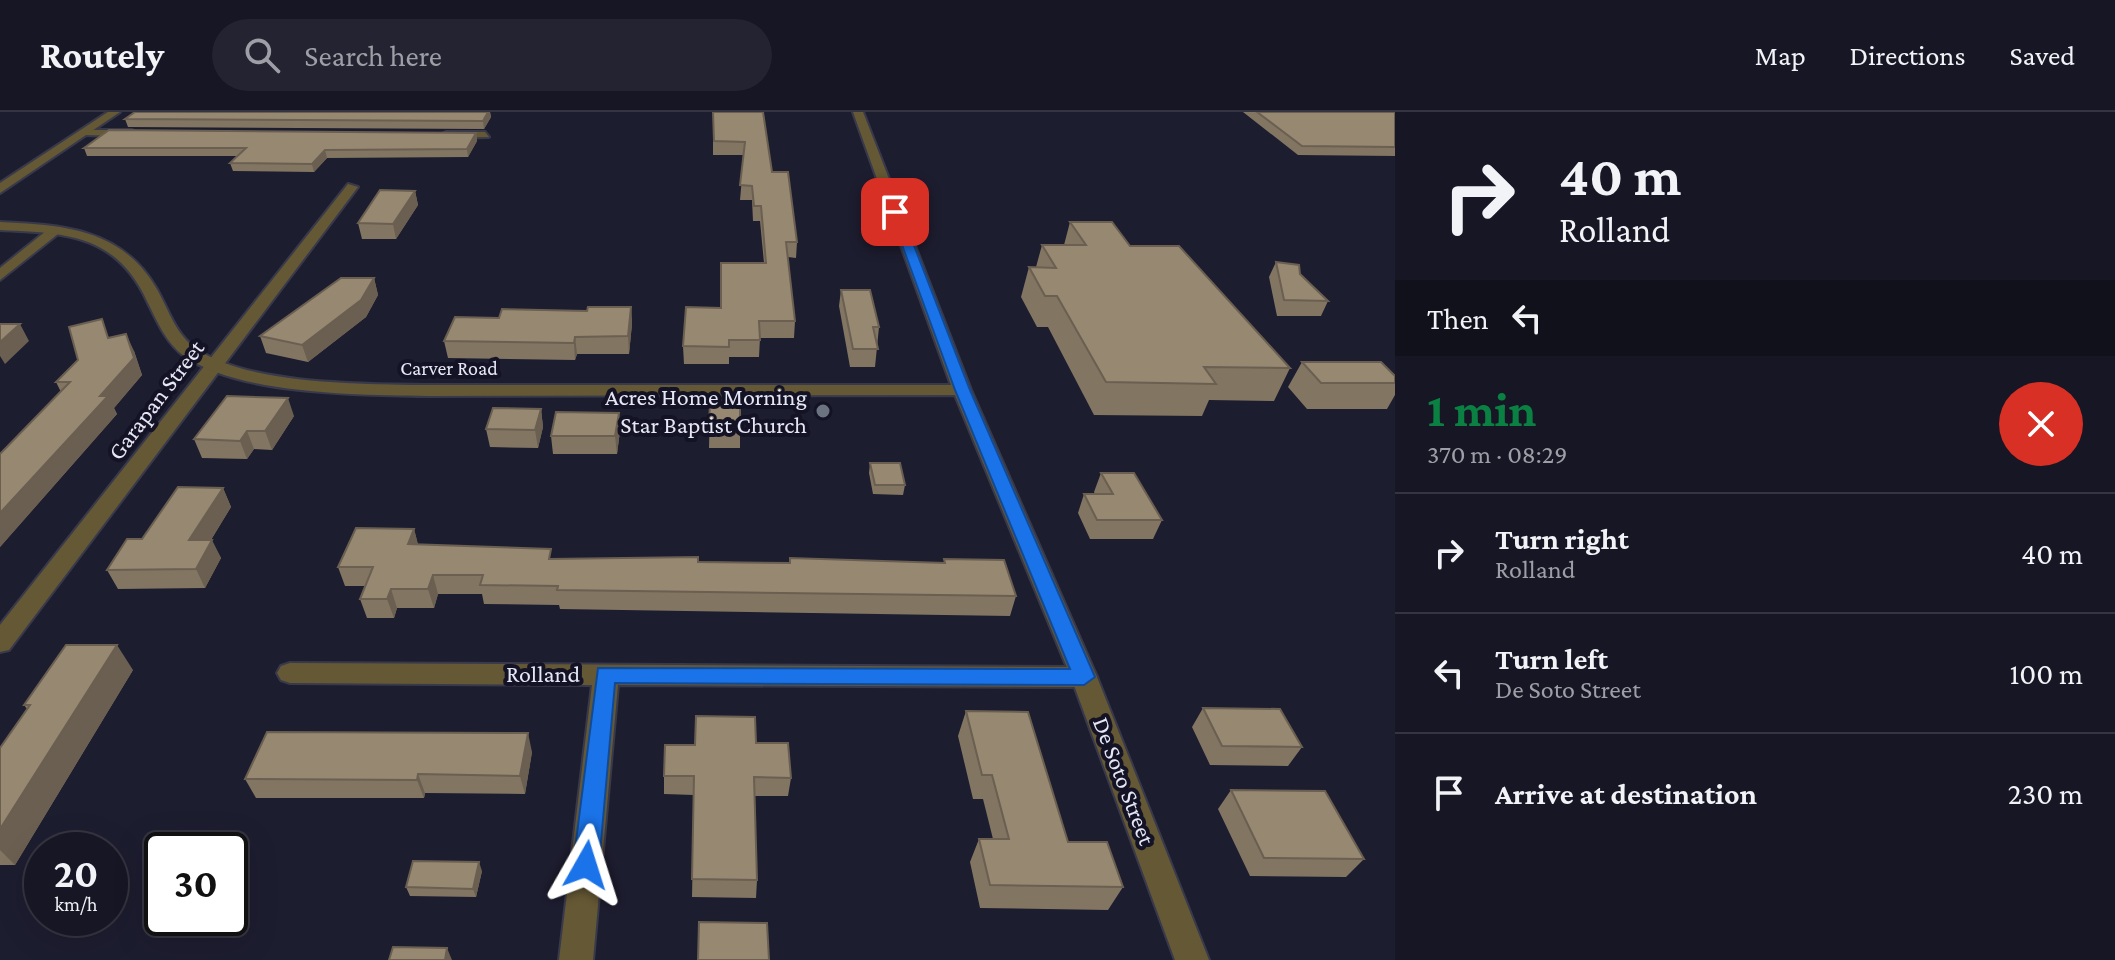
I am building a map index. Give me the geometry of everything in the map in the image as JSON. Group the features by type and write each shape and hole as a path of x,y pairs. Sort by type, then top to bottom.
{"street":[{"path":"0,189 115,112"},
{"name":"De Soto Street","path":"858,112 962,390 1084,677 1192,960"},
{"path":"84,133 146,133"},
{"path":"439,135 485,135"},
{"name":"Garapan Street","path":"0,643 352,187"},
{"name":"Carver Road","path":"0,226 81,234 122,254 145,285 168,330 182,345 212,366 269,379 383,390 962,390"},
{"path":"0,275 56,230"},
{"name":"Rolland","path":"290,673 1084,677"},
{"path":"576,960 606,674"}],"building":[{"path":"135,112 488,112 483,121 125,119"},
{"path":"713,112 763,112 772,172 788,172 797,242 786,242 795,321 759,321 760,340 729,340 729,347 683,346 686,307 721,308 721,263 766,263 761,206 754,206 752,186 740,185 745,142 714,141"},
{"path":"1257,112 1395,112 1395,147 1302,146"},
{"path":"109,130 476,133 467,149 325,150 312,164 230,163 246,148 84,148"},
{"path":"380,190 415,191 393,224 358,223"},
{"path":"1070,222 1112,222 1130,246 1179,246 1290,368 1204,367 1216,384 1106,382 1057,296 1045,296 1029,267 1056,268 1042,245 1086,245"},
{"path":"1276,262 1299,265 1300,274 1328,301 1284,300"},
{"path":"341,278 374,278 361,300 302,345 260,336"},
{"path":"841,290 870,290 879,327 873,327 878,349 853,349"},
{"path":"588,307 631,307 628,336 575,337 574,343 444,341 455,317 499,318 502,309 587,311"},
{"path":"102,319 108,338 126,334 134,358 100,396 108,396 0,513 0,454 70,382 56,382 78,360 69,327"},
{"path":"0,324 20,324 0,342"},
{"path":"1302,362 1381,362 1395,376 1395,383 1321,383"},
{"path":"227,396 288,398 265,431 247,431 240,441 194,439"},
{"path":"710,400 740,401 740,430 709,430"},
{"path":"493,408 541,409 535,430 486,429"},
{"path":"556,412 619,413 615,436 551,436"},
{"path":"870,463 900,463 905,485 875,485"},
{"path":"1101,473 1134,473 1162,520 1097,520 1084,494 1113,494"},
{"path":"178,487 223,488 189,540 212,540 196,569 107,570 127,539 142,539"},
{"path":"356,528 414,529 408,544 551,549 549,559 698,557 698,562 790,563 790,558 945,563 944,559 1004,560 1016,596 557,590 558,586 480,585 483,575 433,575 428,589 391,589 387,599 360,599 373,567 338,567"},
{"path":"66,645 117,645 0,829 0,748 30,705 24,705"},
{"path":"1203,708 1280,709 1302,747 1222,746"},
{"path":"966,711 1028,712 1068,842 1107,842 1123,887 990,885 979,839 1009,839 992,775 982,775"},
{"path":"696,716 755,717 756,743 788,743 791,778 754,777 757,880 692,879 694,776 664,776 665,745 695,745"},
{"path":"267,732 528,733 520,776 418,774 417,780 245,779"},
{"path":"1231,790 1325,791 1364,859 1264,858"},
{"path":"413,861 479,862 473,889 406,887"},
{"path":"699,922 767,923 769,960 698,960"},
{"path":"393,947 447,948 445,960 389,960"}],"place":[{"name":"Acres Home Morning Star Baptist Church","path":"823,411"}],"route":[{"path":"586,865 606,674 1084,677 962,390 895,212"}]}
